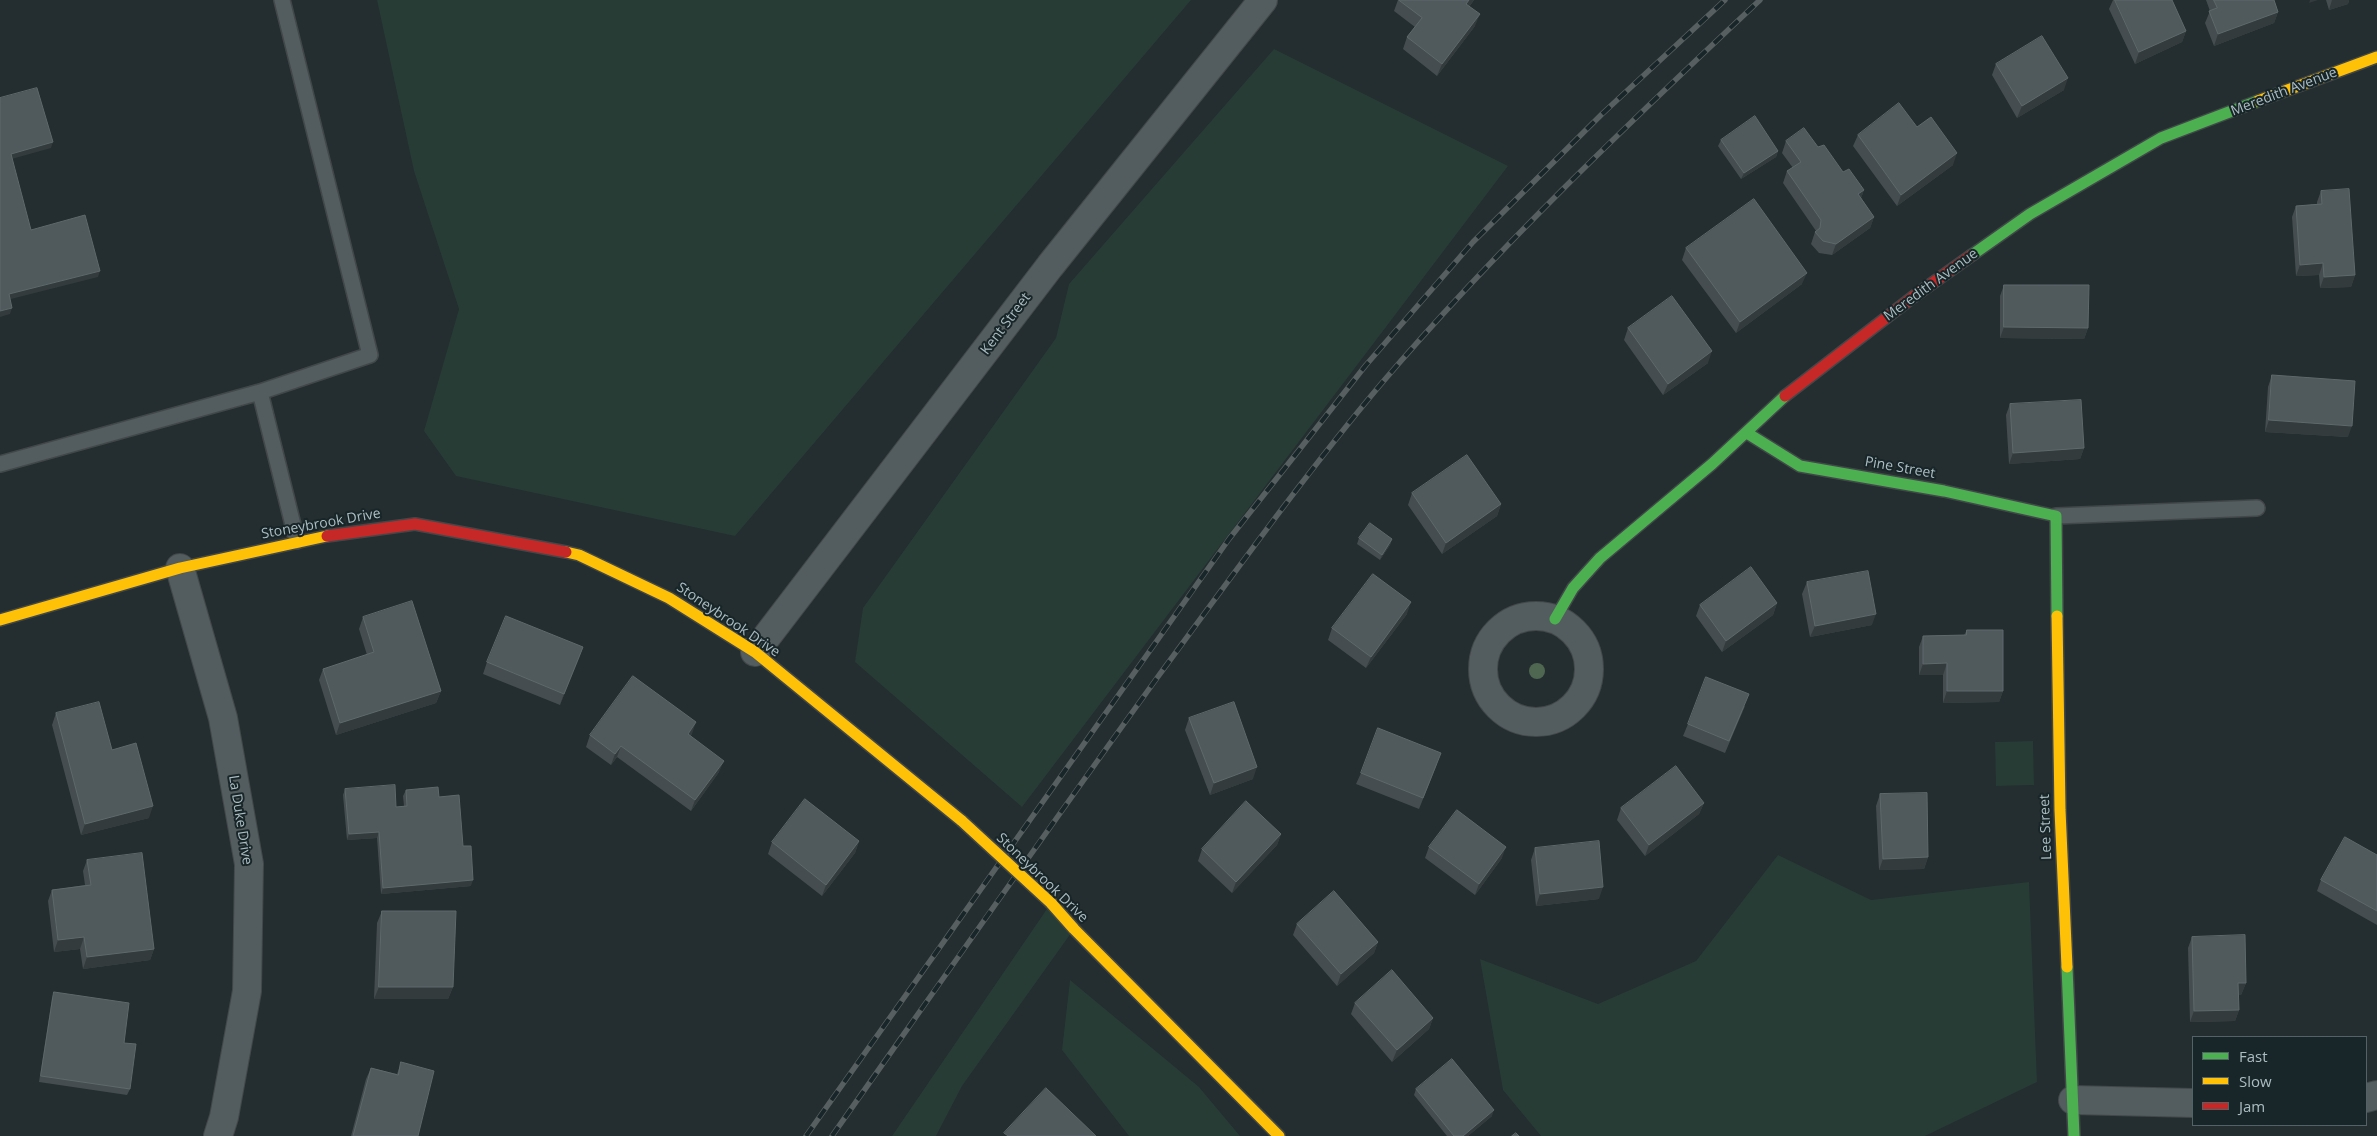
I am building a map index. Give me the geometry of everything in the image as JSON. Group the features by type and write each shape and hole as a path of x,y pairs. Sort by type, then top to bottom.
{"street":[{"name":"Kent Street","path":"755,652 1050,266 1263,0"},
{"name":"Meredith Avenue","path":"1555,619 1574,588 1600,558 1747,433 1787,394 1913,297 2030,214 2162,138 2377,57"},
{"name":"Pine Street","path":"1747,433 1800,466 1944,491 2056,516"},
{"name":"Lee Street","path":"2056,516 2060,810 2074,1136"},
{"name":"Stoneybrook Drive","path":"0,620 180,568 297,542 415,524 579,555 669,598 755,652 962,821 1051,903 1074,930 1278,1136"},
{"name":"La Duke Drive","path":"180,568 223,718 249,864 248,991 224,1117 218,1136"},
{"path":"2073,1100 2192,1103"}],"lane":[{"path":"0,464 260,392 370,355 282,0"},
{"path":"260,392 297,542"},
{"path":"2056,516 2257,508"}],"green space":[{"path":"377,0 1191,0 735,536 456,476 424,431 459,309 414,171"},
{"path":"1274,49 1508,166 1022,807 855,662 863,608 1056,338 1069,284"},
{"path":"2033,741 2034,785 1996,786 1995,742"},
{"path":"1778,855 1871,900 2029,882 2037,1082 1925,1136 1541,1136 1503,1090 1480,959 1598,1004 1696,961"},
{"path":"1051,903 1074,929 962,1086 936,1136 892,1136"},
{"path":"1070,980 1199,1087 1240,1136 1129,1136 1062,1050"}],"building":[{"path":"1399,0 1469,0 1466,4 1480,14 1442,64 1407,37 1422,18"},
{"path":"2115,0 2172,0 2186,31 2139,52"},
{"path":"2214,0 2274,0 2278,12 2218,34 2209,11 2217,8"},
{"path":"2042,36 2068,78 2022,106 1996,64"},
{"path":"37,88 53,142 11,154 31,230 85,215 100,271 9,294 12,308 0,311 0,98"},
{"path":"1899,103 1917,127 1931,117 1957,153 1901,195 1858,135"},
{"path":"1755,116 1778,151 1744,173 1721,140"},
{"path":"1804,128 1818,147 1824,145 1843,172 1849,169 1864,190 1858,194 1874,217 1836,244 1823,241 1815,232 1820,228 1821,220 1787,171 1801,162 1786,141"},
{"path":"2349,189 2355,275 2324,277 2323,263 2300,265 2296,206 2322,204 2321,191"},
{"path":"1754,199 1807,273 1740,322 1686,248"},
{"path":"2004,285 2089,285 2088,328 2004,327"},
{"path":"1672,296 1712,351 1668,384 1628,328"},
{"path":"2272,375 2355,381 2352,426 2269,420"},
{"path":"2081,400 2084,448 2013,453 2010,404"},
{"path":"1467,455 1501,504 1446,543 1412,493"},
{"path":"1370,523 1392,539 1382,555 1359,538"},
{"path":"1751,567 1777,603 1726,641 1700,605"},
{"path":"1868,571 1876,614 1815,626 1807,582"},
{"path":"1373,574 1411,602 1371,657 1332,628"},
{"path":"412,601 441,691 340,723 323,669 374,652 363,617"},
{"path":"506,616 583,647 564,694 487,662"},
{"path":"1967,630 2003,630 2003,691 1947,691 1947,663 1923,664 1923,636 1966,635"},
{"path":"633,676 696,722 688,734 724,761 695,800 621,746 615,754 590,735"},
{"path":"1706,677 1749,694 1729,741 1688,724"},
{"path":"99,702 112,750 136,743 153,806 85,824 56,713"},
{"path":"1234,702 1257,767 1214,783 1189,718"},
{"path":"1378,728 1441,753 1423,798 1361,773"},
{"path":"1676,766 1704,803 1649,845 1621,808"},
{"path":"395,785 396,807 407,806 406,790 438,787 439,797 459,795 463,846 471,846 473,880 383,888 379,832 349,834 345,789"},
{"path":"1927,793 1928,857 1883,859 1880,794"},
{"path":"805,799 859,841 826,885 772,842"},
{"path":"1246,801 1281,834 1236,882 1202,849"},
{"path":"1457,810 1506,847 1479,884 1429,847"},
{"path":"2345,837 2377,855 2377,911 2321,880"},
{"path":"1599,841 1603,887 1540,894 1535,848"},
{"path":"142,853 154,949 87,957 84,937 58,940 52,890 91,885 87,860"},
{"path":"1334,891 1378,942 1341,974 1297,924"},
{"path":"382,911 456,911 453,987 379,987"},
{"path":"2245,935 2246,983 2238,983 2239,1010 2194,1011 2192,937"},
{"path":"1392,970 1433,1018 1397,1050 1355,1003"},
{"path":"54,992 129,1003 124,1043 136,1044 130,1089 41,1076"},
{"path":"1452,1059 1494,1110 1463,1136 1454,1136 1416,1089"},
{"path":"401,1062 434,1071 418,1136 353,1136 371,1068 398,1075"},
{"path":"1046,1088 1096,1136 1008,1136 1004,1133"}],"railway":[{"path":"806,1136 1229,539 1366,365 1473,242 1602,114 1725,0"},
{"path":"832,1136 1157,678 1267,529 1381,384 1471,284 1565,187 1760,0"}],"traffic: fast":[{"path":"1972,255 2030,214 2161,138 2258,101"},
{"path":"1555,619 1573,588 1600,558 1712,464 1785,396"},
{"path":"1747,433 1800,466 1944,491 2056,516 2057,616"},
{"path":"2067,967 2074,1136"}],"traffic: slow":[{"path":"2258,101 2377,57"},
{"path":"0,620 180,568 327,536"},
{"path":"566,552 579,555 669,598 755,652 962,821"},
{"path":"2057,616 2060,810 2067,967"},
{"path":"962,821 1051,903"},
{"path":"1051,903 1074,929 1279,1136"}],"traffic: jam":[{"path":"1785,396 1913,297 1972,255"},
{"path":"327,536 415,524 566,552"}]}
